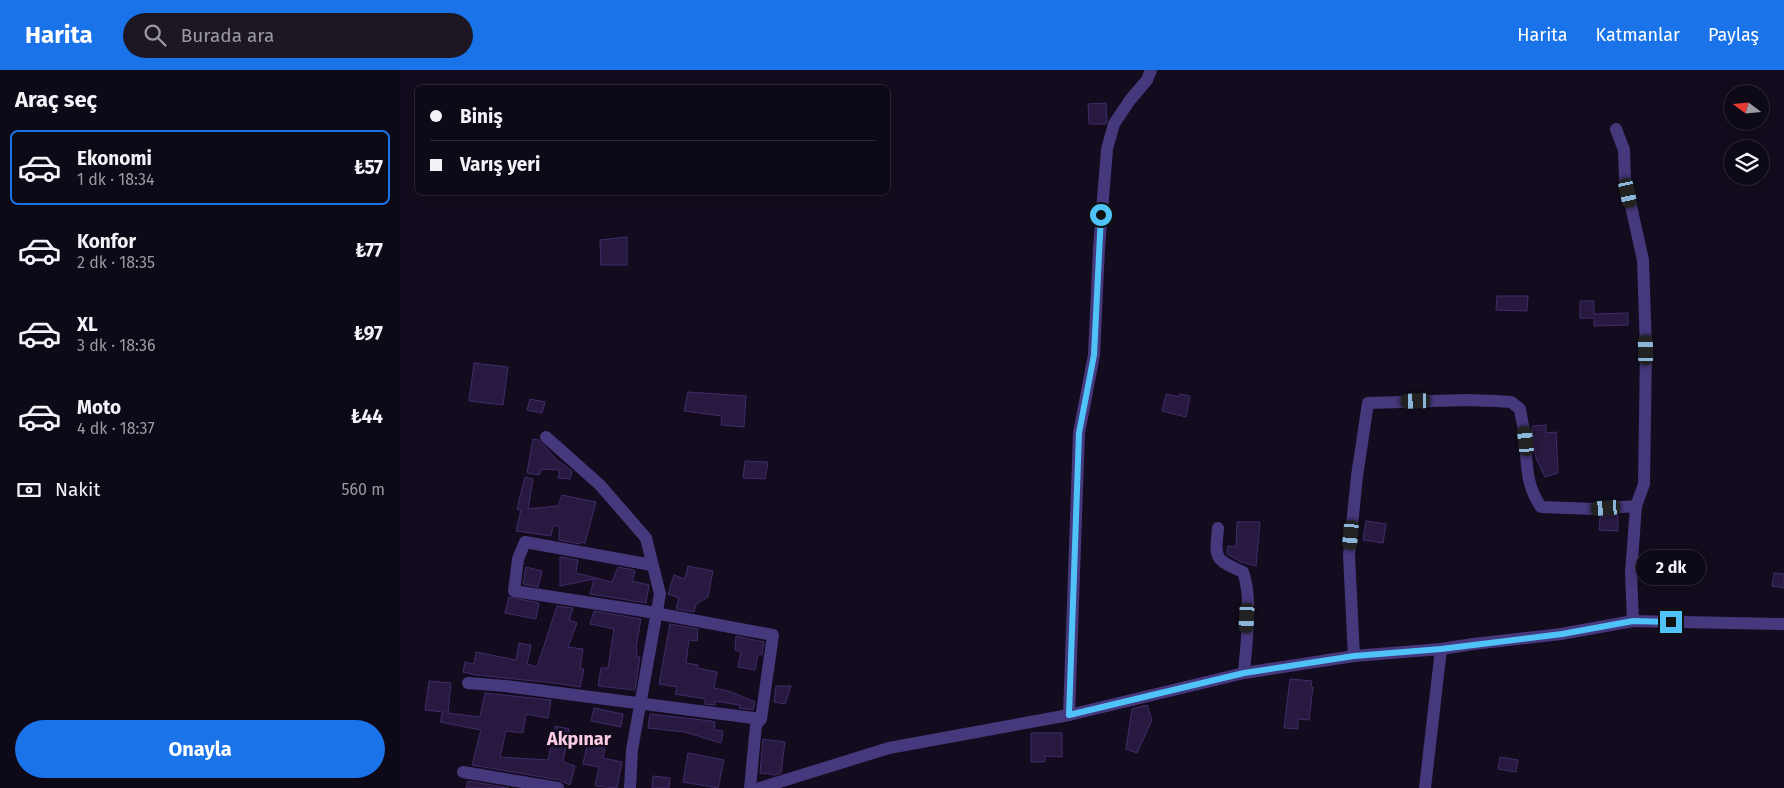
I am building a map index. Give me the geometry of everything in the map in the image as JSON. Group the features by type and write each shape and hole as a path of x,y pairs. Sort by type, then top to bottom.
{"street":[{"path":"1069,715 1079,433 1094,355 1099,248 1108,149 1114,124 1130,100 1147,80 1151,70"},
{"path":"1616,129 1624,150 1625,179 1643,260 1645,299 1644,484 1636,506 1631,573 1633,621"},
{"path":"1354,656 1349,555 1357,476 1368,403 1466,400 1511,402 1520,409 1526,441 1526,466 1534,497 1541,507 1595,508 1636,506"},
{"path":"546,436 600,486 646,538 660,594 632,750 630,788"},
{"path":"1218,528 1216,553 1218,557 1221,562 1243,572 1247,583 1244,673"},
{"path":"652,565 525,542 518,560 514,591 656,613 773,635 761,719 756,725 750,788"},
{"path":"760,788 889,748 1069,715 1244,673 1354,656 1441,649 1562,634 1633,621 1784,624"},
{"path":"1425,788 1441,649"},
{"path":"468,683 505,686 761,719"},
{"path":"463,772 558,788"}],"building":[{"path":"1106,103 1106,124 1089,124 1088,104"},
{"path":"627,237 627,265 601,265 600,240"},
{"path":"1497,296 1528,296 1527,311 1496,310"},
{"path":"1580,301 1594,301 1594,314 1628,313 1628,325 1594,326 1594,318 1580,318"},
{"path":"474,363 508,367 503,405 469,401"},
{"path":"688,392 746,396 744,427 721,425 722,416 684,411"},
{"path":"1166,394 1179,397 1180,394 1190,396 1186,417 1162,411"},
{"path":"530,399 545,402 542,413 527,410"},
{"path":"1546,425 1546,433 1556,432 1558,473 1545,477 1536,458 1532,426"},
{"path":"533,439 539,440 556,459 572,471 570,479 558,478 560,470 542,469 539,475 527,473"},
{"path":"745,461 768,462 765,479 743,478"},
{"path":"525,477 533,479 528,509 558,506 562,495 596,502 585,543 580,542 580,544 559,540 559,526 553,526 551,536 516,531 521,510 517,509"},
{"path":"1618,515 1618,531 1599,530 1600,517"},
{"path":"1366,521 1386,524 1383,543 1363,540"},
{"path":"1237,522 1260,522 1256,566 1241,562 1227,554 1228,546 1236,547"},
{"path":"560,557 578,560 576,573 612,582 618,567 634,570 632,581 649,585 646,603 590,594 594,579 560,586"},
{"path":"688,566 713,571 708,597 696,604 694,612 676,609 679,598 668,594 674,575 685,579"},
{"path":"526,567 542,571 538,587 523,584"},
{"path":"1774,573 1784,574 1784,588 1772,586"},
{"path":"509,597 539,603 536,619 505,613"},
{"path":"557,606 573,608 569,620 577,623 568,647 583,649 580,669 584,669 580,687 463,672 465,662 474,664 476,652 516,660 519,643 531,645 527,664 537,667"},
{"path":"594,611 641,619 636,647 636,657 640,657 635,690 598,686 601,668 608,668 614,629 590,624"},
{"path":"670,624 698,629 697,641 689,640 686,663 698,665 697,668 717,672 714,688 729,691 755,702 753,710 739,708 740,705 715,701 715,705 705,704 705,699 675,694 677,687 659,684"},
{"path":"736,636 764,642 762,655 758,654 755,670 738,667 741,652 735,650"},
{"path":"1290,679 1312,681 1311,687 1313,687 1309,720 1298,719 1298,729 1284,728"},
{"path":"429,681 451,683 448,713 480,717 485,693 551,700 548,718 526,714 523,733 506,731 500,757 548,760 555,726 569,729 563,762 575,766 570,785 559,780 472,765 481,730 440,722 443,712 425,710"},
{"path":"776,686 791,686 785,704 774,702"},
{"path":"1147,705 1152,720 1137,753 1126,749 1132,709"},
{"path":"594,708 623,714 621,727 591,721"},
{"path":"650,714 715,722 714,730 723,731 721,743 685,732 648,728"},
{"path":"1031,733 1062,733 1062,757 1045,756 1045,762 1031,762"},
{"path":"763,739 785,742 781,773 775,775 760,773"},
{"path":"587,745 605,748 603,758 622,762 617,788 595,786 599,767 583,764"},
{"path":"688,753 724,760 718,788 683,782"},
{"path":"1500,757 1518,760 1516,772 1498,769"},
{"path":"653,776 670,778 669,788 652,788"},
{"path":"468,781 509,788 466,788"}],"district":[{"name":"Akpınar","path":"579,739"}],"route":[{"path":"1101,215 1094,355 1079,433 1069,715 1244,673 1354,656 1441,649 1562,634 1633,621 1671,622"}]}
